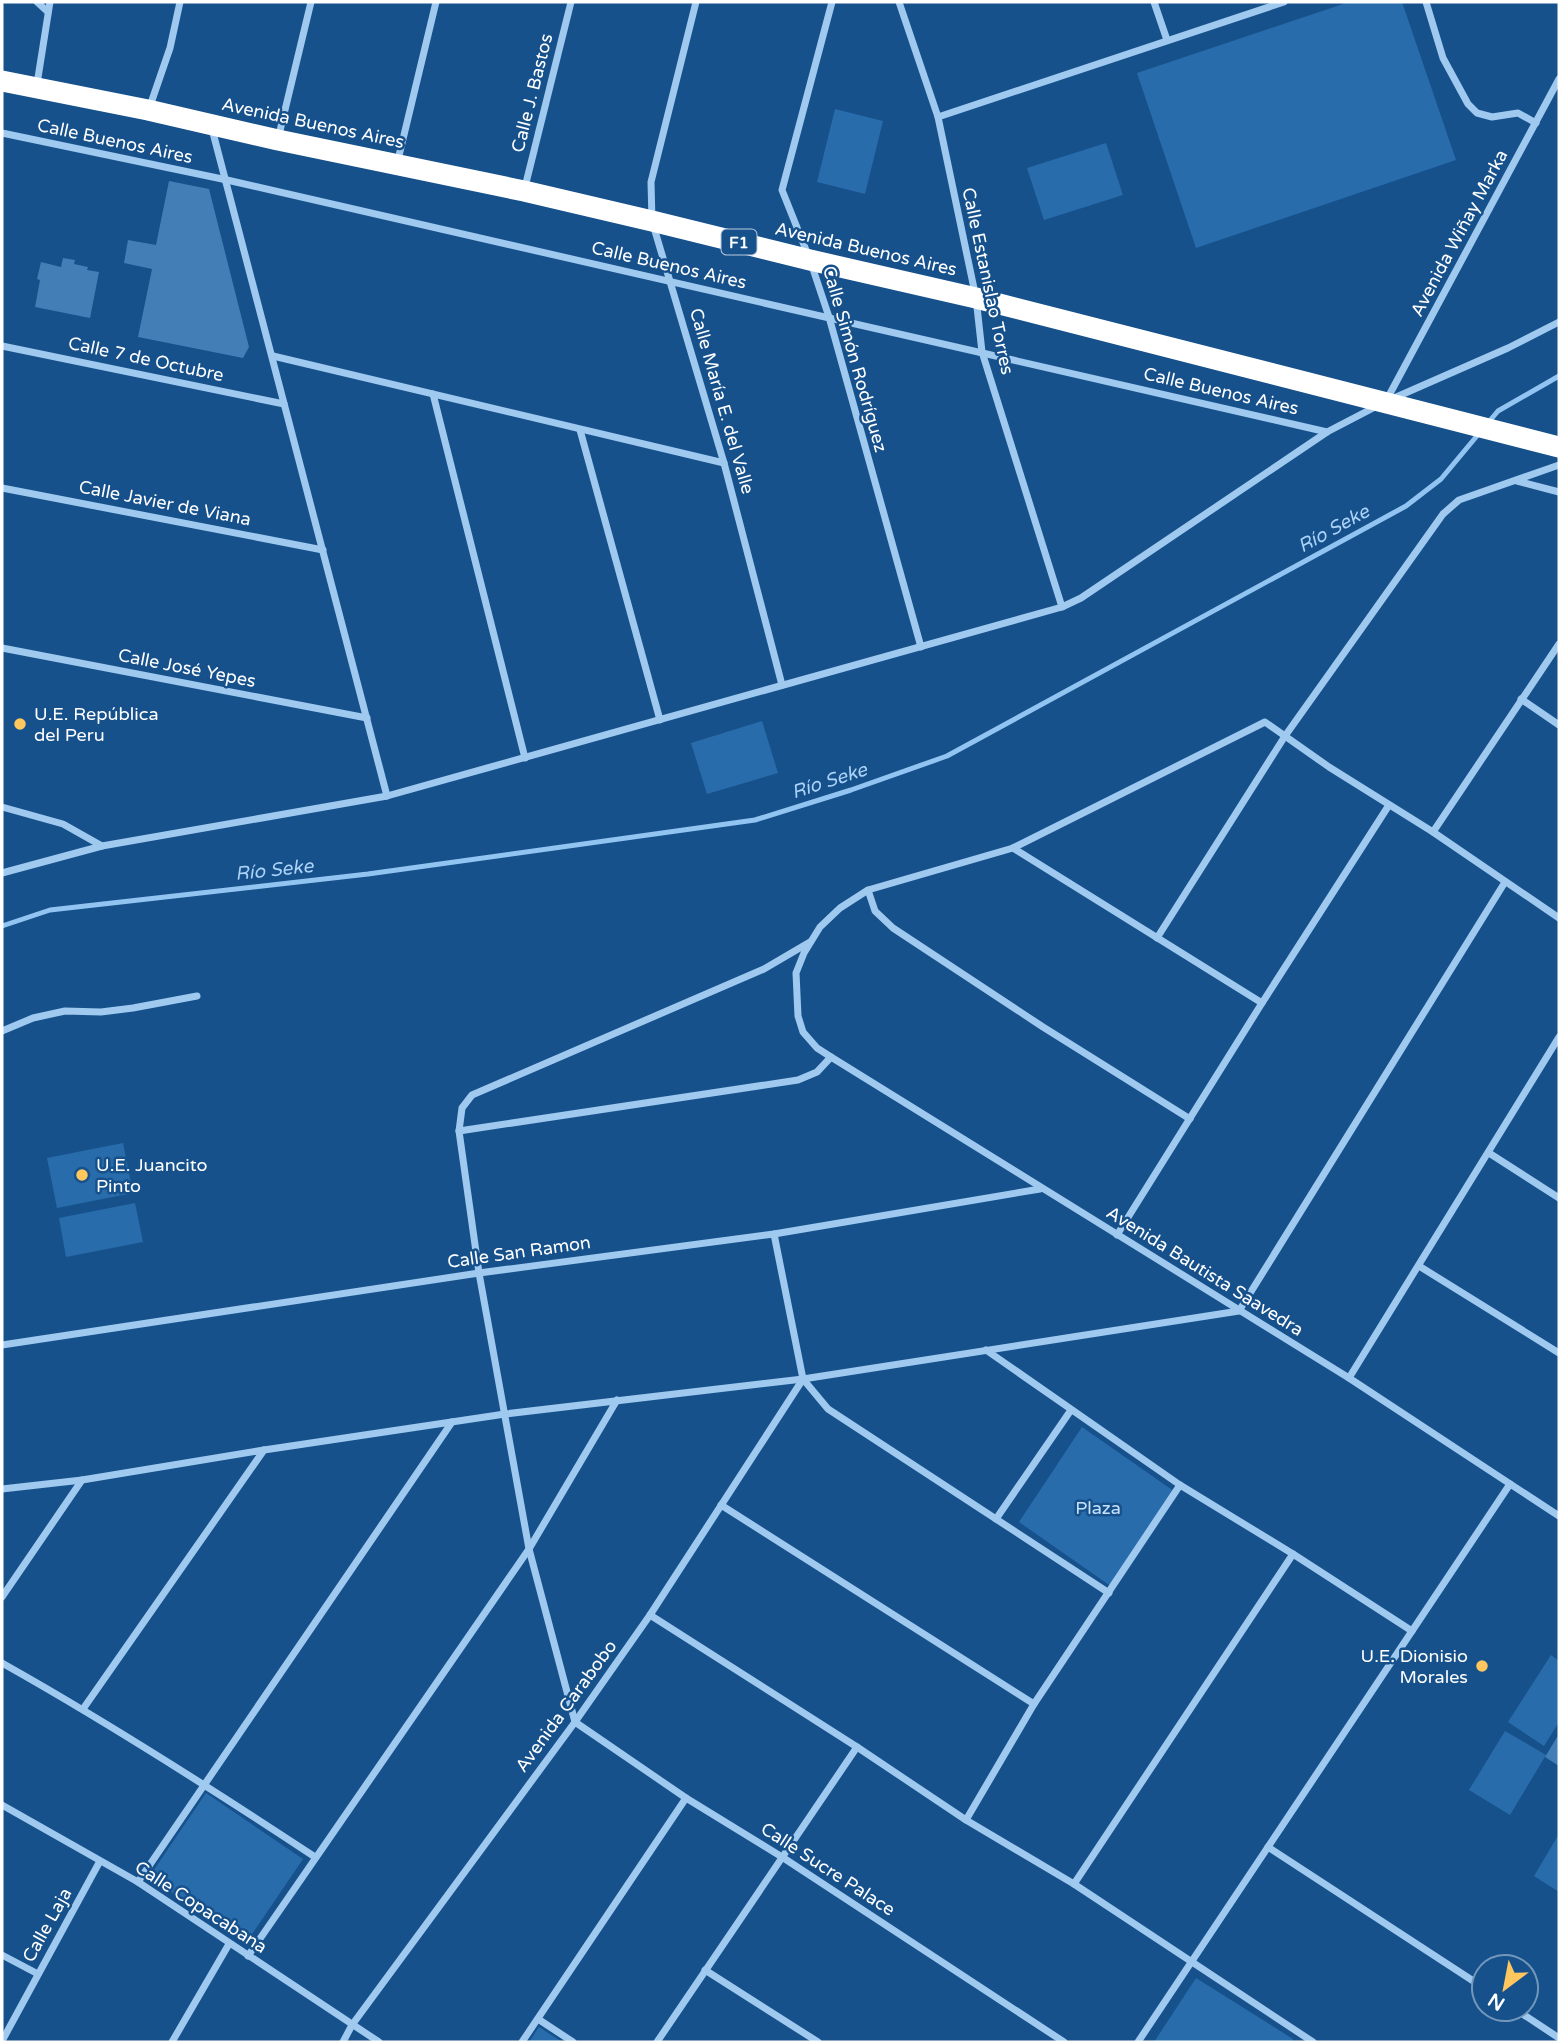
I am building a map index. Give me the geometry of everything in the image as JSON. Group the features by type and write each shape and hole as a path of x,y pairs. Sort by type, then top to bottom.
{"highway":[{"name":"Avenida Buenos Aires","path":"2,81 148,110 652,221 976,298 1555,445"}],"street":[{"path":"37,2 48,12"},
{"path":"37,88 50,2"},
{"path":"148,110 170,48 180,2"},
{"path":"278,140 311,2"},
{"path":"397,164 436,2"},
{"name":"Calle J. Bastos","path":"524,191 571,2"},
{"name":"Calle María E. del Valle","path":"696,2 651,182 652,221 724,463 782,685"},
{"name":"Calle Simón Rodríguez","path":"832,2 782,190 829,317 921,647"},
{"name":"Calle Estanislao Torres","path":"899,2 938,117 976,298 982,352 1062,607"},
{"path":"1154,2 1167,40"},
{"path":"938,117 1284,2"},
{"path":"1426,2 1443,58 1468,104 1477,113 1492,117 1518,113 1536,123"},
{"name":"Avenida Wiñay Marka","path":"1386,402 1559,79"},
{"path":"211,125 387,796"},
{"name":"Calle Buenos Aires","path":"2,133 227,180 1327,432"},
{"path":"2,873 102,846 387,796 1062,607 1081,598 1327,432 1559,323"},
{"name":"Calle 7 de Octubre","path":"2,346 284,404"},
{"path":"273,356 724,463"},
{"path":"433,394 524,758"},
{"path":"580,430 660,720"},
{"path":"1157,938 1285,736 1443,514 1458,500 1559,465"},
{"path":"1516,480 1559,492"},
{"name":"Calle Javier de Viana","path":"2,488 323,550"},
{"path":"1433,832 1559,644"},
{"name":"Calle José Yepes","path":"2,648 367,718"},
{"path":"1521,699 1559,725"},
{"path":"575,1722 529,1549 479,1273 460,1130 462,1108 472,1095 764,969 811,942 820,927 840,908 868,890 1013,848 1265,722 1559,918"},
{"path":"1117,1235 1389,805"},
{"path":"2,807 62,824 102,846"},
{"path":"1013,848 1262,1003"},
{"path":"2,1489 82,1480 505,1414 803,1379 1239,1311 1505,882"},
{"path":"868,890 875,911 892,929 1190,1119"},
{"name":"Avenida Bautista Saavedra","path":"811,942 796,973 798,1016 803,1032 817,1048 1040,1189 1349,1378 1559,1516"},
{"path":"2,1031 33,1018 65,1011 101,1012 197,996"},
{"path":"1349,1378 1559,1037"},
{"path":"460,1130 798,1080 817,1072 831,1058"},
{"path":"1489,1153 1559,1198"},
{"name":"Calle San Ramon","path":"2,1345 479,1273 774,1234 1040,1189"},
{"path":"774,1234 803,1379 828,1409 1109,1593"},
{"path":"1419,1266 1559,1353"},
{"path":"986,1349 1180,1485 1412,1631"},
{"name":"Avenida Carabobo","path":"343,2042 352,2025 575,1722 650,1615 803,1379"},
{"path":"248,1956 529,1549 617,1400"},
{"path":"996,1519 1071,1410"},
{"path":"138,1882 452,1422"},
{"path":"83,1709 264,1450"},
{"path":"2,1597 82,1480"},
{"path":"1138,2042 1510,1484"},
{"path":"966,1820 1034,1704 1180,1485"},
{"path":"721,1505 1034,1704"},
{"path":"1074,1884 1293,1554"},
{"path":"650,1615 966,1820 1074,1884 1304,2040 1313,2042"},
{"path":"2,1663 83,1709 315,1857"},
{"name":"Calle Sucre Palace","path":"575,1722 686,1798 782,1857 1064,2042"},
{"path":"657,2042 857,1747"},
{"path":"523,2042 686,1798"},
{"name":"Calle Copacabana","path":"2,1805 138,1882 379,2042"},
{"path":"1268,1847 1470,1979"},
{"name":"Calle Laja","path":"2,2041 100,1861"},
{"path":"172,2042 229,1944"},
{"path":"2,1955 38,1974"},
{"path":"705,1970 818,2042"},
{"path":"538,2019 573,2042"},
{"path":"1536,2023 1559,2038"}],"green space":[{"path":"1349,2 1402,2 1456,160 1196,248 1137,73"},
{"path":"835,109 883,121 865,194 817,182"},
{"path":"1106,143 1123,195 1044,220 1027,168"},
{"path":"762,721 778,773 707,794 691,743"},
{"path":"123,1143 133,1193 57,1208 47,1158"},
{"path":"135,1203 143,1242 66,1257 59,1218"},
{"name":"Plaza","path":"1082,1427 1178,1494 1112,1587 1019,1522"},
{"path":"1551,1655 1559,1661 1559,1722 1544,1746 1508,1722"},
{"path":"1505,1731 1546,1755 1510,1815 1469,1790"},
{"path":"206,1793 303,1859 246,1943 149,1877"},
{"path":"1559,1834 1559,1892 1534,1876"},
{"path":"1196,1978 1293,2039 1291,2042 1154,2042"},
{"path":"539,2027 562,2042 529,2042"}],"building":[{"path":"169,181 209,189 249,347 243,358 138,337 152,269 124,263 128,240 156,245"},
{"path":"63,258 75,260 74,264 88,267 87,270 99,272 90,318 35,307 41,262 61,267"},
{"path":"1559,1734 1559,1766 1545,1757"}],"waterway":[{"name":"Río Seke","path":"1487,424 1498,411 1559,376"},
{"name":"Río Seke","path":"2,926 50,910 368,874 755,820 851,790 947,756 1406,506 1441,479 1481,431"}],"place":[{"name":"U.E. República del Peru","path":"20,724"},
{"name":"U.E. Juancito Pinto","path":"82,1175"},
{"name":"U.E. Dionisio Morales","path":"1482,1666"}]}
